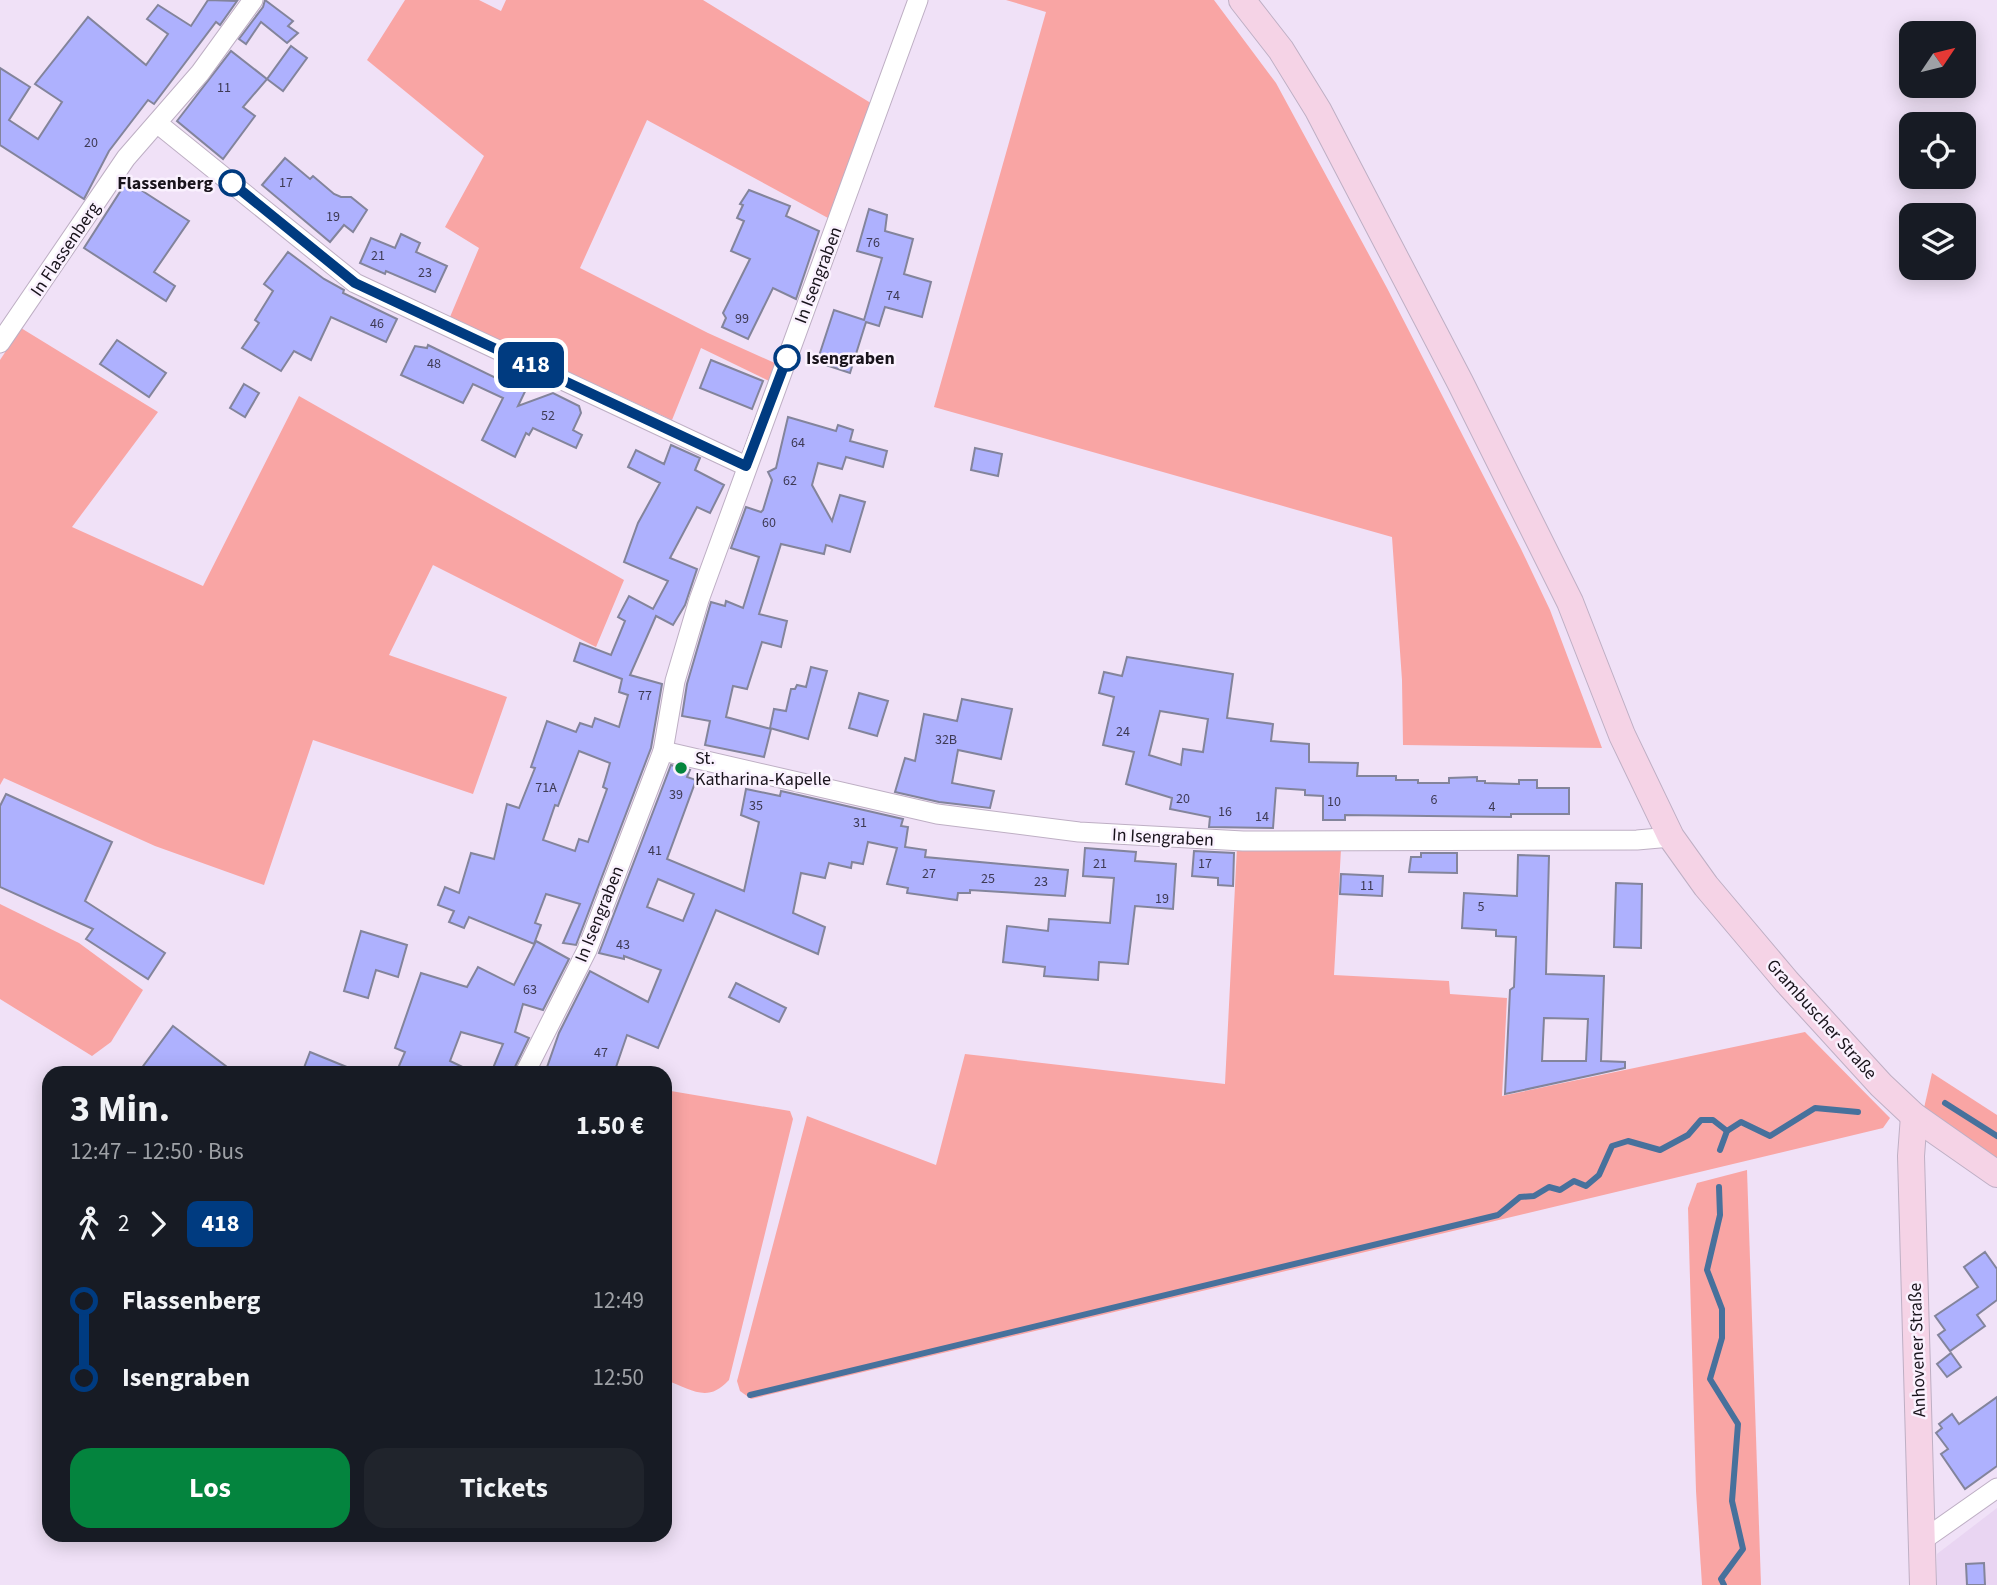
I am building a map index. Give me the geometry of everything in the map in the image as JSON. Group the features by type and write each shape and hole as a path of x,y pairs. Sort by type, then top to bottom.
{"main road":[{"name":"Grambuscher Straße","path":"1242,0 1281,50 1318,110 1455,371 1570,602 1622,735 1671,837 1706,886 1787,982 1881,1086 1914,1116 1997,1174"},
{"name":"Anhovener Straße","path":"1914,1116 1911,1156 1923,1585"}],"street":[{"name":"In Flassenberg","path":"0,343 126,159 200,73 253,0"},
{"name":"In Isengraben","path":"528,1066 586,950 663,751 675,681 699,600 918,0"},
{"path":"158,122 355,283 746,466"},
{"name":"In Isengraben","path":"663,751 937,814 1079,832 1243,841 1637,840 1671,837"},
{"path":"1923,1540 1997,1488"}],"shaded area":[{"path":"405,0 479,0 501,11 506,0 703,0 874,105 828,218 647,120 580,268 708,333 777,364 769,381 701,348 672,420 450,317 479,248 445,227 484,156 367,60"},
{"path":"1006,0 1214,0 1276,83 1387,288 1550,610 1602,748 1403,745 1402,680 1392,537 934,407 1046,12"},
{"path":"21,328 158,412 72,527 203,586 299,396 624,580 596,647 433,565 389,655 507,697 473,794 313,740 264,885 155,846 4,778 0,785 0,360"},
{"path":"1237,847 1341,849 1334,975 1449,981 1450,994 1507,998 1502,1096 1805,1032 1890,1118 1883,1128 751,1399 740,1391 737,1381 807,1116 936,1165 965,1054 1225,1084"},
{"path":"0,904 79,943 143,990 111,1042 92,1056 0,999"},
{"path":"1932,1073 1997,1115 1997,1163 1924,1108"},
{"path":"672,1091 790,1111 793,1119 729,1380 714,1391 706,1393 672,1383"},
{"path":"1747,1170 1761,1585 1702,1585 1696,1491 1688,1208 1697,1183"},
{"path":"1997,1508 1997,1585 1937,1585 1937,1554"}],"building":[{"path":"208,0 237,1 220,25 216,22 154,104 148,100 109,151 84,199 0,145 0,68 30,87 9,120 38,139 62,102 35,84 88,17 146,65 168,34 147,19 158,5 191,26"},
{"path":"265,0 293,21 288,26 298,33 287,43 261,22 246,44 239,39 263,7"},
{"path":"291,46 307,58 283,91 267,79"},
{"path":"231,51 267,79 243,107 255,116 223,159 177,121"},
{"path":"285,158 310,179 313,176 334,194 351,197 367,210 353,232 344,225 330,242 262,185"},
{"path":"127,181 189,221 154,272 175,286 166,301 84,248"},
{"path":"749,190 790,206 786,216 819,231 796,299 773,288 748,339 722,327 726,318 723,313 750,259 731,251 744,221 737,218 743,205 740,204"},
{"path":"869,209 887,215 885,231 913,239 904,274 931,282 922,317 885,307 879,326 866,322 850,373 817,362 834,310 864,320 882,258 857,251"},
{"path":"401,234 420,243 416,252 447,266 435,292 360,263 371,238 395,248"},
{"path":"288,252 324,279 344,290 343,293 397,319 386,342 331,317 311,360 294,351 281,371 242,348 259,323 255,320 273,291 264,284"},
{"path":"117,340 166,373 149,397 100,364"},
{"path":"428,345 506,383 511,372 531,379 518,406 553,393 579,406 581,413 573,430 582,435 576,448 533,428 529,435 526,433 515,457 482,440 503,398 473,384 463,403 401,375 415,346 427,348"},
{"path":"711,360 763,381 752,409 700,388"},
{"path":"244,384 259,393 245,417 230,408"},
{"path":"788,417 836,431 838,425 853,430 850,441 887,451 883,467 846,457 842,469 818,463 812,485 832,521 840,495 865,502 850,552 826,545 824,554 781,544 759,614 787,621 781,647 762,642 747,689 733,686 726,717 771,729 764,757 705,745 710,721 682,716 687,684 711,602 725,606 726,601 743,608 759,557 731,548 746,507 761,512 763,510 772,480 768,472 776,468"},
{"path":"671,445 700,458 695,470 724,485 710,513 697,507 670,558 697,569 685,605 673,625 656,616 630,675 662,684 651,748 576,945 563,943 580,904 546,894 535,923 541,925 534,944 469,917 464,928 449,922 454,911 438,905 445,887 459,893 471,853 494,859 507,804 519,808 535,768 531,767 547,721 576,732 580,723 592,727 595,718 619,727 628,695 619,692 622,679 574,661 580,643 611,655 625,621 618,617 629,596 653,609 668,581 624,562 638,523 660,483 628,467 636,450 664,464","holes":["579,751 610,763 603,787 607,789 588,842 579,839 575,851 543,840"]},
{"path":"975,448 1002,454 998,476 971,470"},
{"path":"1127,657 1233,674 1227,718 1273,724 1271,741 1309,744 1309,762 1358,763 1357,776 1396,776 1396,780 1418,780 1418,783 1449,783 1449,778 1477,777 1477,781 1485,783 1519,784 1519,780 1537,780 1537,788 1569,788 1569,814 1511,814 1511,817 1345,815 1345,820 1323,820 1323,796 1305,795 1305,790 1276,788 1273,828 1209,827 1210,817 1170,809 1172,798 1126,784 1134,752 1103,745 1114,697 1099,693 1104,672 1122,676","holes":["1160,711 1208,719 1203,752 1183,749 1181,765 1149,755"]},
{"path":"811,667 827,671 808,739 770,728 774,709 786,711 791,689 795,689 797,685 806,687"},
{"path":"859,693 888,701 877,736 849,728"},
{"path":"962,699 1012,709 1001,759 958,750 952,783 994,791 990,808 939,802 895,792 905,758 915,761 924,714 957,721"},
{"path":"671,765 690,770 687,777 696,780 667,859 744,891 759,822 741,815 746,789 780,796 781,791 903,819 901,826 908,827 905,847 926,850 925,857 1068,870 1065,896 970,890 970,893 958,893 957,900 907,893 908,888 887,884 897,848 868,842 863,864 852,862 851,868 829,863 825,878 801,873 793,913 825,927 818,954 716,910 658,1048 627,1035 616,1066 547,1066 559,1033 590,971 648,1002 661,970 624,956 624,959 599,953","holes":["658,879 694,894 683,921 647,907"]},
{"path":"6,794 112,842 85,901 165,953 148,979 86,939 93,929 0,887 0,806"},
{"path":"1085,848 1136,852 1135,861 1176,864 1173,909 1135,906 1128,964 1099,962 1098,980 1044,976 1045,967 1003,962 1007,926 1048,931 1049,919 1110,923 1114,878 1083,876"},
{"path":"1194,851 1234,853 1233,886 1218,885 1218,878 1192,876"},
{"path":"1421,853 1457,853 1457,873 1409,872 1411,857 1421,857"},
{"path":"1518,855 1549,856 1546,974 1604,976 1601,1061 1625,1062 1625,1068 1505,1094 1510,990 1514,987 1516,937 1496,936 1496,930 1462,928 1464,893 1517,896","holes":["1544,1018 1588,1019 1586,1061 1542,1061"]},
{"path":"1341,874 1383,876 1382,896 1340,894"},
{"path":"1616,883 1642,884 1641,948 1614,947"},
{"path":"361,931 407,945 398,977 376,970 368,998 344,991"},
{"path":"536,941 569,959 543,1010 523,1004 515,1032 529,1038 515,1066 494,1066 503,1044 461,1032 450,1061 460,1066 399,1066 405,1052 395,1048 421,973 467,987 478,967 514,985"},
{"path":"736,983 786,1008 779,1022 729,997"},
{"path":"173,1026 226,1066 143,1066"},
{"path":"310,1052 344,1066 305,1066"},
{"path":"1985,1252 1997,1269 1997,1300 1977,1315 1985,1326 1950,1351 1938,1335 1945,1330 1935,1316 1978,1287 1964,1267"},
{"path":"1951,1353 1961,1367 1947,1377 1937,1364"},
{"path":"1997,1397 1997,1466 1965,1489 1941,1454 1948,1449 1936,1433 1942,1428 1939,1424 1952,1414 1959,1424"},
{"path":"1984,1563 1985,1585 1967,1585 1966,1564"}],"waterway":[{"path":"1945,1103 1997,1136"},
{"path":"1720,1150 1727,1131 1741,1122 1770,1136 1815,1108 1858,1112"},
{"path":"750,1395 1498,1215 1520,1197 1534,1196 1549,1187 1560,1190 1574,1181 1586,1186 1599,1175 1612,1146 1628,1141 1660,1150 1688,1135 1701,1120 1713,1120 1727,1131"},
{"path":"1719,1187 1720,1215 1707,1270 1722,1309 1722,1338 1710,1379 1738,1424 1732,1501 1743,1549 1721,1579 1724,1585"}],"bus line":[{"name":"418","path":"232,183 355,283 746,466 787,358"}],"place":[{"name":"Flassenberg","path":"232,183"},
{"name":"Isengraben","path":"787,358"},
{"name":"St. Katharina-Kapelle","path":"681,768"}]}
